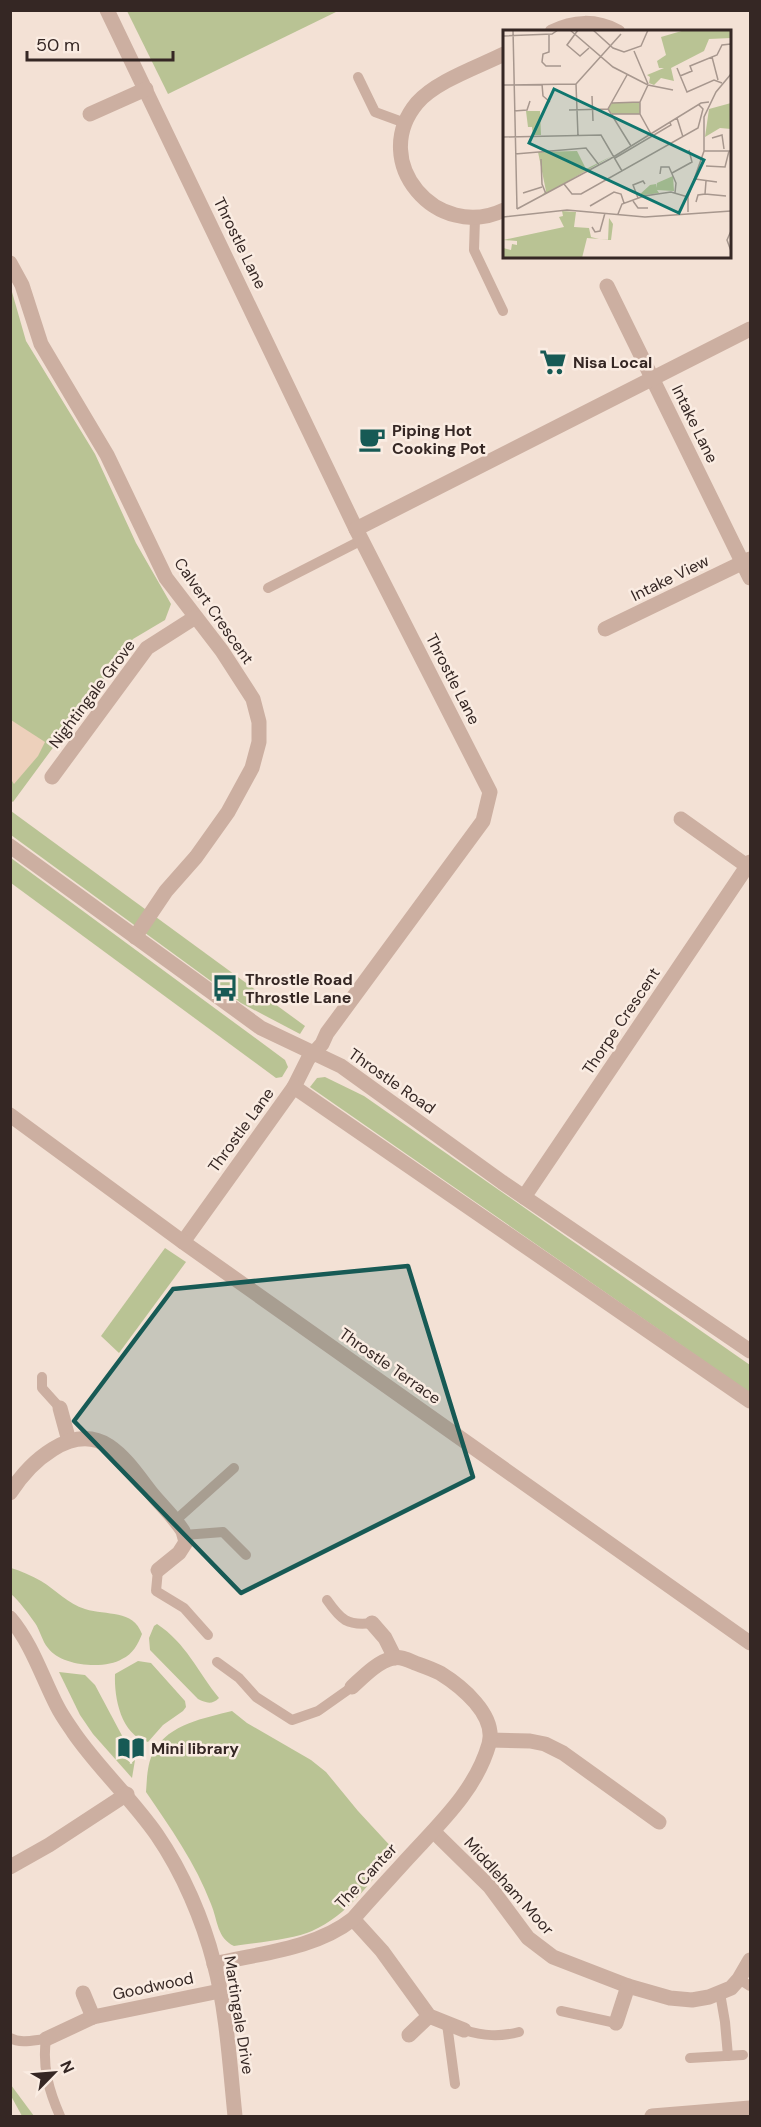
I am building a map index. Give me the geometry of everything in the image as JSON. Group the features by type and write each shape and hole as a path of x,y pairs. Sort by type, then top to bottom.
{"street":[{"name":"Throstle Lane","path":"107,10 359,535 490,792 483,821 327,1033 322,1044 308,1059 294,1086 183,1242"},
{"path":"555,30 593,17 614,30"},
{"path":"503,54 434,88 417,104 405,123 401,146 404,169 415,190 432,206 452,216 475,218 503,210"},
{"path":"90,114 146,89"},
{"name":"Calvert Crescent","path":"10,263 22,285 41,344 107,455 166,578 194,618 222,651 253,699 259,722 259,742 252,768 228,812 196,857 166,891 135,937"},
{"name":"Intake Lane","path":"607,286 747,561 750,578"},
{"path":"359,535 652,378 750,329"},
{"name":"Intake View","path":"605,629 747,561"},
{"name":"Nightingale Grove","path":"52,777 147,648 194,618"},
{"name":"Thorpe Crescent","path":"524,1197 749,864 681,819"},
{"name":"Throstle Road","path":"10,846 261,1028 341,1066 524,1197 750,1351"},
{"path":"294,1086 750,1401"},
{"name":"Throstle Terrace","path":"10,1115 183,1242 750,1643"},
{"path":"60,1408 69,1441"},
{"path":"10,1493 30,1467 69,1441 88,1439 108,1446 126,1462 176,1520 184,1535 186,1542 179,1553 158,1570"},
{"name":"Martingale Drive","path":"10,1618 37,1663 57,1708 76,1736 126,1794 158,1836 199,1918 220,1991 235,2116"},
{"path":"372,1623 385,1638 394,1658"},
{"path":"352,1687 383,1662 394,1658 439,1672 475,1703 487,1720 490,1740 530,1741 545,1744 563,1753 658,1821"},
{"name":"The Canter","path":"214,1964 299,1945 341,1928 353,1919 434,1832 469,1789 484,1759 490,1740"},
{"path":"10,1867 49,1845 126,1794"},
{"name":"Middleham Moor","path":"434,1832 490,1887 528,1938 553,1957 628,1986 670,1998 692,2000 720,1993 745,1983 750,1960"},
{"path":"353,1919 382,1951 429,2016 464,2030"},
{"path":"616,2023 628,1986"},
{"name":"Goodwood","path":"46,2039 93,2017 220,1991"},
{"path":"83,1993 93,2017"},
{"path":"409,2035 429,2016"},
{"path":"652,2116 750,2108"}],"lane":[{"path":"358,77 375,112 405,123"},
{"path":"475,218 474,250 503,311"},
{"path":"268,588 359,535"},
{"path":"42,1377 42,1388 60,1408"},
{"path":"176,1520 234,1468"},
{"path":"184,1535 223,1532 246,1555"},
{"path":"158,1570 156,1591 184,1608 208,1635"},
{"path":"327,1600 345,1621 356,1625 372,1623"},
{"path":"217,1662 239,1678 256,1697 292,1720 318,1711 352,1687"},
{"path":"720,1993 728,2056"},
{"path":"561,2011 616,2023"},
{"path":"447,2024 455,2084"},
{"path":"464,2030 484,2036 502,2036 519,2032"},
{"path":"10,2038 16,2041 46,2039 44,2056 46,2077 60,2116"},
{"path":"690,2058 743,2055"}],"highlighted area":[{"path":"408,1266 473,1477 241,1593 74,1421 173,1289"}],"green space":[{"path":"127,11 338,11 168,94"},
{"path":"10,285 26,341 95,454 136,543 171,604 165,620 133,639 13,802 10,800"},
{"path":"11,811 305,1026 300,1034 241,1003 11,835"},
{"path":"11,858 285,1060 288,1067 282,1077 276,1078 11,883"},
{"path":"325,1077 364,1096 750,1365 750,1393 310,1087 317,1078"},
{"path":"165,1248 186,1262 119,1353 101,1336"},
{"path":"11,1568 41,1581 79,1607 126,1617 138,1626 142,1634 137,1645 126,1657 105,1664 72,1662 54,1654 46,1645 32,1619 11,1594"},
{"path":"157,1624 184,1649 219,1698 214,1702 209,1703 198,1699 150,1650 149,1638"},
{"path":"138,1661 151,1663 185,1701 186,1707 163,1725 148,1742 131,1732 125,1724 116,1694 115,1674"},
{"path":"59,1672 85,1675 95,1685 135,1760 132,1778 93,1734 80,1715"},
{"path":"232,1711 247,1723 311,1760 326,1772 395,1851 348,1907 325,1924 296,1936 234,1946 228,1943 221,1934 198,1875 182,1846 146,1792 150,1761 154,1751 169,1734 188,1724"},
{"path":"10,2085 34,2116 22,2116 11,2096"}],"shaded area":[{"path":"11,720 45,742 38,756 14,784 10,778"}],"place":[{"name":"Nisa Local","path":"553,362"},
{"name":"Piping Hot Cooking Pot","path":"372,439"},
{"name":"Throstle Road Throstle Lane","path":"225,988"},
{"name":"Mini library","path":"131,1748"}]}
